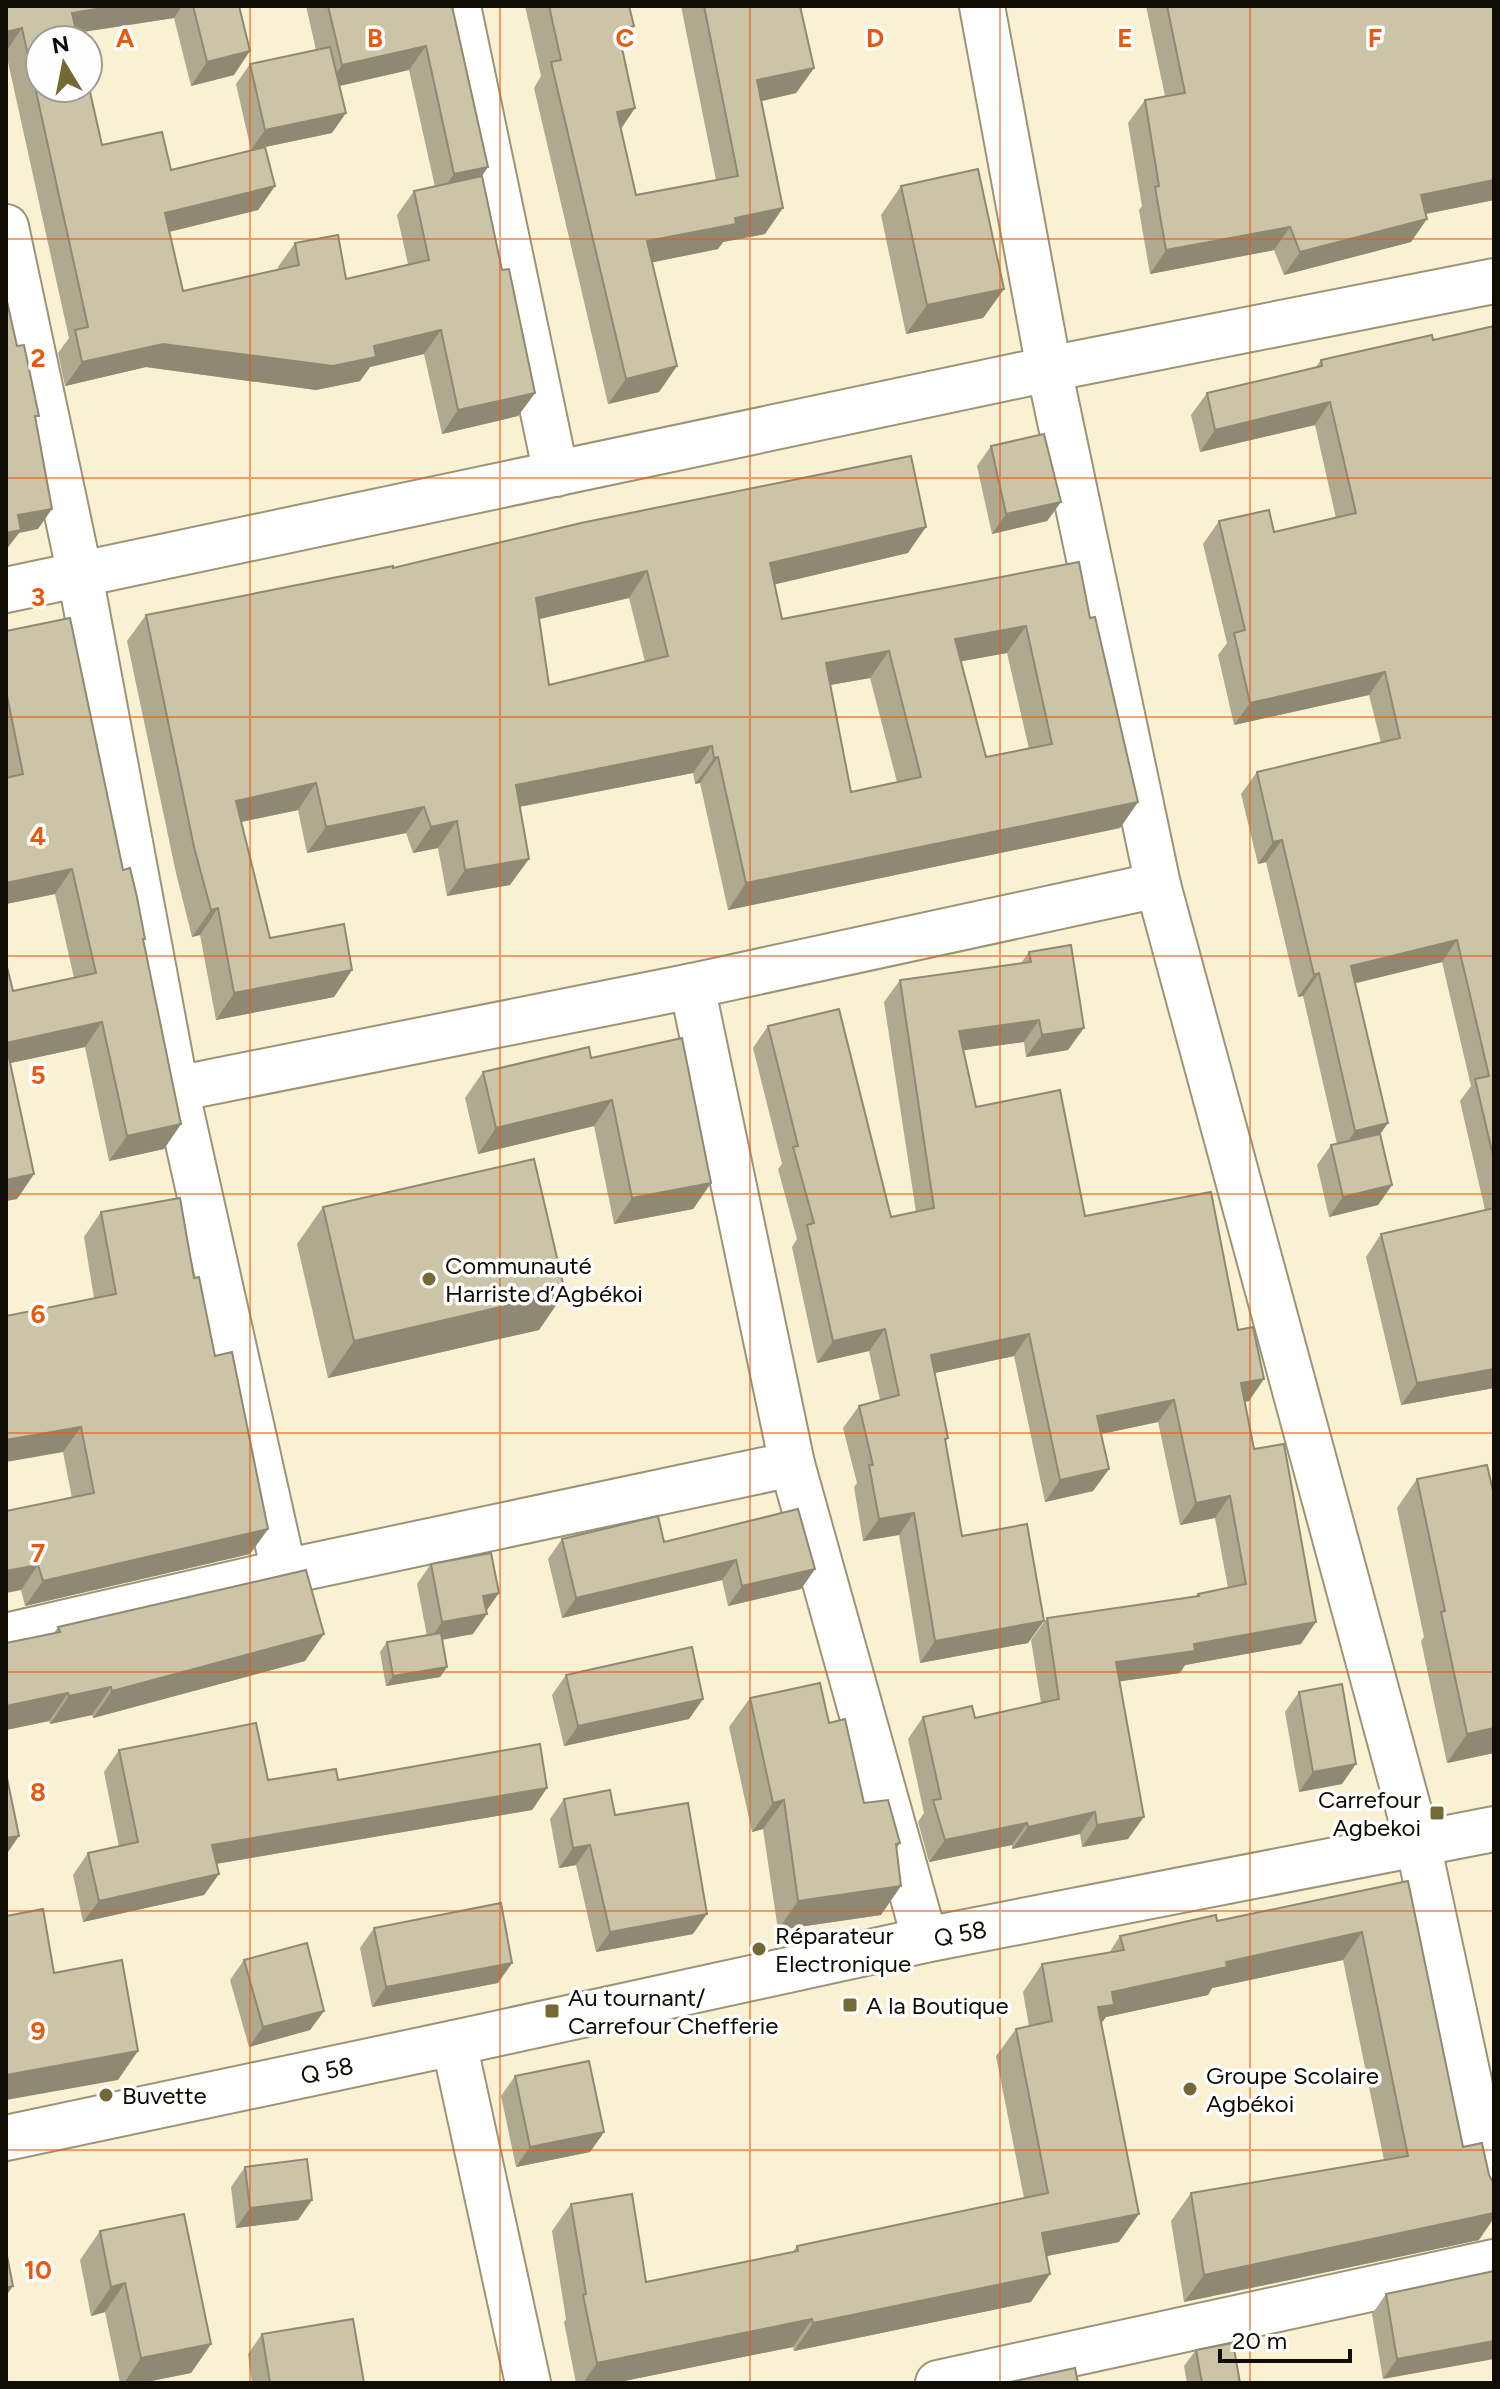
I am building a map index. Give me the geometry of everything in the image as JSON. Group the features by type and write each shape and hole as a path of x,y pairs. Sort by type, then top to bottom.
{"street":[{"path":"458,6 556,474"},
{"path":"982,6 1049,369 1158,885 1418,1844 1494,2197"},
{"path":"6,227 80,575 176,1089 284,1572"},
{"path":"6,590 1049,369 1494,281"},
{"path":"176,1089 692,986 1158,885"},
{"path":"692,986 792,1464 925,1940"},
{"path":"6,1636 284,1572 792,1464"},
{"name":"Q 58","path":"6,2138 925,1940 1494,1829"},
{"path":"454,2043 528,2383"},
{"path":"938,2383 1494,2262"}],"building":[{"path":"6,6 114,6 72,13 74,24 24,24 24,37 22,28 6,32"},
{"path":"193,6 239,6 250,51 207,62"},
{"path":"328,6 452,6 488,167 454,174 426,46 342,65"},
{"path":"549,6 629,6 634,26 618,30 635,108 617,112 636,195 738,176 704,6 800,6 814,68 757,80 783,208 735,218 736,224 647,241 677,366 626,379 551,62 561,60"},
{"path":"1167,6 1494,6 1494,180 1421,195 1427,219 1300,252 1290,227 1166,250 1145,100 1185,93"},
{"path":"330,47 346,113 265,130 250,64"},
{"path":"39,104 93,104 102,145 162,132 171,170 265,147 275,186 165,213 183,291 299,265 295,243 338,235 346,279 429,260 414,191 482,176 502,270 509,269 535,393 458,410 441,330 374,346 376,357 333,366 163,344 82,362 75,330 88,327"},
{"path":"978,169 1004,289 927,305 901,186"},
{"path":"6,297 17,346 24,345 39,416 35,416 52,509 18,515 21,530 6,533"},
{"path":"1494,326 1494,1160 1475,1079 1489,1076 1457,940 1351,966 1388,1123 1355,1131 1319,973 1314,975 1282,840 1273,842 1257,772 1400,738 1385,672 1250,703 1234,633 1245,630 1219,521 1269,510 1274,532 1356,513 1330,402 1215,430 1207,393 1322,366 1321,360 1432,335 1433,340"},
{"path":"1044,434 1061,502 1006,514 991,446"},
{"path":"911,456 926,527 770,563 782,619 1079,562 1090,618 1095,617 1138,802 746,883 718,757 714,758 712,746 516,785 529,859 465,870 457,821 431,827 424,807 326,827 316,783 236,801 270,938 344,924 352,970 234,993 218,908 211,910 194,847 146,615 393,568 581,523","holes":["647,571 668,656 549,685 536,598","1026,626 1052,744 986,757 955,639","889,651 921,777 851,792 826,663"]},
{"path":"70,618 123,870 130,868 137,897 181,1124 127,1136 102,1022 6,1043 6,963 13,991 96,973 72,869 6,883 6,778 23,774 6,691 6,631"},
{"path":"1071,945 1084,1028 1042,1035 1039,1020 959,1031 976,1107 1060,1090 1085,1216 1211,1192 1238,1330 1253,1327 1264,1379 1241,1383 1254,1449 1284,1444 1316,1622 1194,1644 1195,1651 1116,1662 1144,1817 1097,1825 1095,1812 1028,1827 1027,1823 945,1840 933,1800 941,1799 923,1717 972,1706 975,1718 1059,1699 1047,1618 1199,1596 1246,1584 1230,1496 1196,1503 1174,1400 1097,1416 1109,1469 1060,1480 1029,1334 931,1355 948,1438 945,1439 962,1536 1027,1524 1044,1621 935,1641 914,1513 879,1519 869,1465 873,1465 859,1406 899,1395 885,1329 833,1341 807,1225 814,1223 793,1147 798,1146 768,1026 839,1009 891,1217 934,1208 900,980 1031,962 1029,952"},
{"path":"682,1038 711,1183 632,1198 612,1100 496,1128 483,1072 589,1047 591,1058"},
{"path":"6,1044 34,1174 6,1180"},
{"path":"1380,1134 1392,1185 1343,1197 1331,1145"},
{"path":"534,1159 565,1292 354,1341 323,1207"},
{"path":"180,1198 194,1278 199,1277 215,1356 232,1352 268,1529 43,1581 38,1565 6,1571 6,1511 94,1493 81,1427 6,1440 6,1316 116,1294 101,1212"},
{"path":"1494,1208 1494,1369 1417,1383 1381,1234"},
{"path":"1487,1465 1494,1495 1494,1728 1467,1734 1417,1479"},
{"path":"798,1509 815,1569 742,1586 736,1560 576,1598 562,1539 658,1516 664,1542"},
{"path":"491,1553 499,1593 483,1596 487,1614 442,1622 431,1564"},
{"path":"306,1570 324,1634 112,1691 111,1687 69,1696 68,1693 6,1706 6,1643 60,1632 58,1627"},
{"path":"441,1633 447,1667 393,1676 387,1642"},
{"path":"692,1647 703,1699 578,1726 566,1675"},
{"path":"820,1683 829,1723 845,1719 864,1803 888,1800 900,1843 896,1844 901,1886 798,1901 784,1800 773,1803 750,1698"},
{"path":"1342,1684 1356,1764 1313,1772 1299,1692"},
{"path":"256,1723 268,1780 336,1769 338,1780 540,1744 547,1788 212,1845 219,1874 99,1901 88,1853 138,1842 119,1750"},
{"path":"6,1773 19,1836 6,1838"},
{"path":"610,1790 615,1815 688,1803 707,1914 610,1932 590,1845 573,1848 564,1799"},
{"path":"1408,1881 1463,2147 1482,2143 1494,2184 1494,2213 1204,2275 1191,2193 1408,2156 1362,1932 1226,1962 1227,1967 1112,1992 1114,2005 1098,2007 1139,2214 1042,2233 1050,2274 597,2363 583,2295 586,2294 571,2204 632,2194 646,2282 798,2251 797,2246 1048,2193 1016,2029 1052,2021 1042,1964 1124,1950 1120,1936 1216,1915 1217,1921"},
{"path":"501,1903 512,1963 386,1987 374,1928"},
{"path":"43,1909 54,1973 122,1960 138,2051 6,2075 6,1916"},
{"path":"307,1943 324,2011 263,2027 244,1960"},
{"path":"589,2061 604,2132 530,2147 515,2076"},
{"path":"307,2159 312,2200 250,2208 245,2167"},
{"path":"184,2214 211,2344 141,2358 125,2283 111,2287 100,2231"},
{"path":"6,2251 13,2286 6,2288"},
{"path":"1494,2271 1494,2341 1397,2359 1386,2294"},
{"path":"353,2319 364,2383 270,2383 262,2334"},
{"path":"1233,2343 1240,2383 1202,2383 1196,2350"},
{"path":"1075,2368 1078,2383 1006,2383"}],"place":[{"name":"Communauté Harriste d’Agbékoi","path":"429,1279"},
{"name":"Carrefour Agbekoi","path":"1437,1813"},
{"name":"Réparateur Electronique","path":"759,1949"},
{"name":"A la Boutique","path":"850,2005"},
{"name":"Au tournant/ Carrefour Chefferie","path":"552,2011"},
{"name":"Groupe Scolaire Agbékoi","path":"1190,2089"},
{"name":"Buvette","path":"106,2095"}]}
